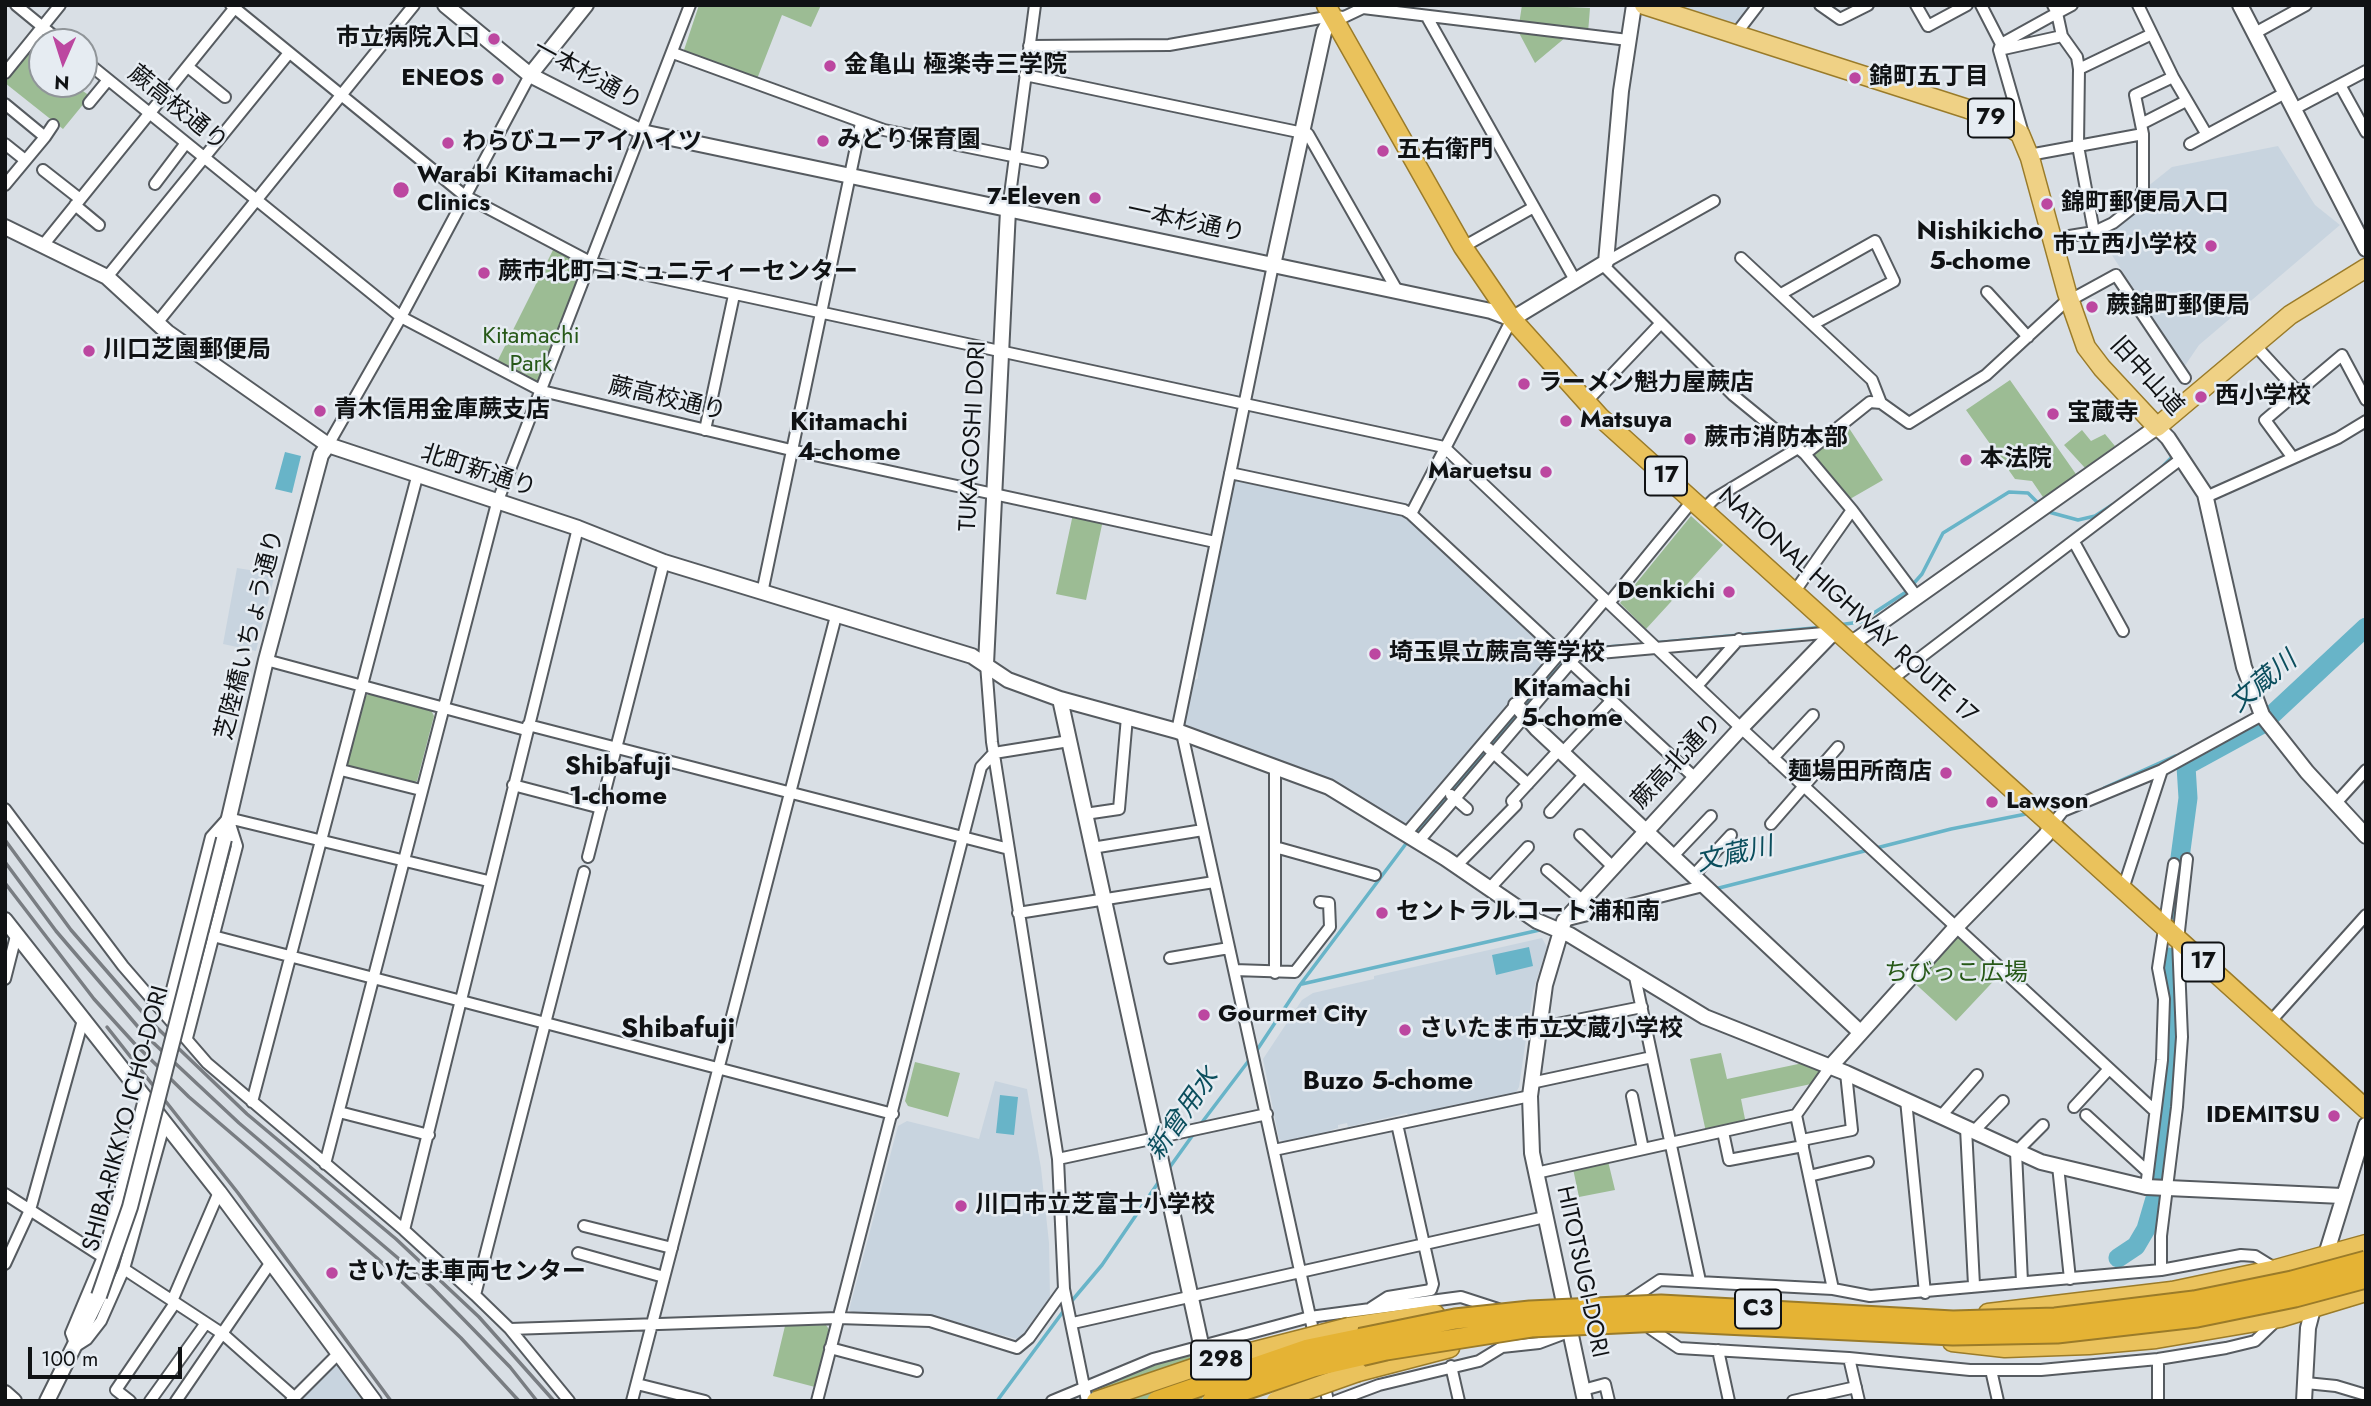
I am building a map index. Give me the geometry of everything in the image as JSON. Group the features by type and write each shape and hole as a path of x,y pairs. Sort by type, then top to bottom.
{"highway":[{"name":"NATIONAL HIGHWAY ROUTE 17","path":"1329,11 1463,247 1512,319 1586,402 2366,1109"},
{"path":"1931,1331 2023,1308 2172,1291 2276,1269 2366,1244"},
{"name":"C3","path":"1157,1401 1308,1349 1455,1319 1530,1311 1661,1305 1953,1321 2055,1318 2194,1301 2292,1281 2366,1261"},
{"name":"C3","path":"1212,1401 1313,1367 1374,1352 1531,1327 1662,1321 1940,1335 2057,1333 2197,1317 2295,1297 2366,1278"},
{"path":"1931,1331 2005,1348 2089,1345 2218,1330 2280,1318 2366,1292"},
{"name":"298","path":"1096,1401 1208,1363 1349,1328 1447,1312 1566,1306 1618,1307 1931,1331"},
{"name":"298","path":"1276,1401 1358,1372 1456,1346 1571,1331 1931,1331 2089,1326"}],"main road":[{"name":"79","path":"1644,5 1979,114 2012,127 2027,148"},
{"name":"旧中山道","path":"2027,148 2069,301 2086,347 2157,426"},
{"path":"2157,426 2290,314 2366,268"}],"street":[{"path":"16,5 43,27"},
{"path":"5,73 60,5"},
{"path":"157,323 414,5"},
{"name":"一本杉通り","path":"445,5 530,75 642,132 1491,311 1512,319"},
{"path":"328,445 401,317 530,75 586,5"},
{"path":"325,1164 497,503 690,5"},
{"path":"1008,210 1035,5"},
{"path":"1634,5 1606,265 1733,395 1801,451 1852,510 1913,590"},
{"path":"1735,35 1758,5"},
{"path":"1820,5 1840,19 1868,5"},
{"path":"1916,5 1928,26 1967,5"},
{"path":"1982,5 2000,47 2027,148 2078,146 2142,129 2186,101"},
{"path":"2000,47 2055,9 2072,5"},
{"path":"2138,5 2172,77 2207,135"},
{"path":"2240,5 2366,249"},
{"path":"44,244 188,67 234,6 465,196 592,263 820,315 1444,447 1773,758 2155,1111"},
{"path":"2255,33 2301,6"},
{"path":"1029,46 1169,45 1329,11 1344,17 1363,8 1629,40"},
{"path":"2055,9 2062,36 2077,57 2078,146 2094,232"},
{"path":"1328,1401 1267,1114 1179,732 1214,542 1329,11"},
{"path":"1427,17 1575,280"},
{"path":"2079,69 2152,34"},
{"path":"2000,47 2062,36"},
{"path":"107,277 289,53"},
{"path":"673,53 861,123 1042,162"},
{"path":"188,67 225,97"},
{"path":"2294,109 2366,71"},
{"name":"蕨高校通り","path":"98,72 401,317 542,391 791,450 1214,542"},
{"path":"1025,75 1308,134 1398,292"},
{"path":"2051,239 2094,232 2113,223 2132,208 2143,190 2142,129 2134,95 2172,77"},
{"path":"89,103 108,80"},
{"path":"2340,85 2366,132"},
{"path":"2190,144 2285,93"},
{"path":"5,104 45,136"},
{"path":"762,593 861,123"},
{"path":"5,185 53,125"},
{"path":"155,184 186,143"},
{"path":"5,144 25,160"},
{"path":"43,170 99,225"},
{"path":"1411,514 1512,319 1714,201"},
{"path":"1463,247 1534,207"},
{"name":"TUKAGOSHI DORI","path":"986,664 1008,210"},
{"name":"北町新通り","path":"5,227 107,277 157,323 328,445 417,477 578,528 664,562 922,640 986,664 1008,680 1060,699 1179,732 1329,787 1489,889 1559,926 1636,977 1705,1017 1846,1073 2016,1152 2058,1166 2146,1187 2342,1196"},
{"path":"1781,294 1875,241 1894,281 1813,324"},
{"path":"1741,258 1872,380 1881,403"},
{"path":"1411,838 1566,658 1607,601 1698,505 1714,499 1801,451 1870,402 1881,403 1909,424 1967,390 2069,301 2116,275 2185,378"},
{"path":"1987,292 2028,337"},
{"path":"705,430 734,295"},
{"path":"1586,402 1661,323"},
{"path":"2254,344 2298,393"},
{"path":"2293,458 2265,421 2342,355 2366,400"},
{"path":"2206,497 2338,438 2366,421"},
{"name":"旧中山道","path":"2157,426 2206,497 2244,667 2265,719 2366,836"},
{"name":"蕨高北通り","path":"1559,926 1645,830 1830,636 1913,590 2036,512 2157,426"},
{"name":"芝陸橋いちょう通り","path":"224,839 266,660 321,455 328,445"},
{"path":"1892,680 2181,458"},
{"path":"1230,473 1404,510 1411,514 1695,778"},
{"path":"252,1102 417,477"},
{"path":"1796,591 1852,510"},
{"path":"404,1230 462,1001 488,881 578,528"},
{"path":"2074,542 2123,631"},
{"path":"588,858 664,562"},
{"path":"632,1401 836,616"},
{"path":"1566,658 1739,639 1838,632"},
{"path":"1697,686 1739,639"},
{"path":"266,660 1009,849"},
{"path":"986,664 994,753 1058,1159 1065,1293 1087,1401"},
{"path":"1060,699 1201,1344"},
{"path":"1456,866 1528,784 1612,700"},
{"path":"1521,710 1585,774 1860,1032"},
{"path":"1773,758 1813,715"},
{"path":"1085,814 1119,808 1127,717"},
{"path":"1536,1172 1796,1115 1830,1067 1860,1032 2046,835 2042,816 2086,804 2265,719"},
{"path":"817,1401 981,767 994,753 1069,741"},
{"path":"1771,824 1838,747"},
{"path":"1488,748 1528,784"},
{"path":"1275,769 1275,972"},
{"path":"341,770 421,790"},
{"path":"2123,889 2141,826 2162,770"},
{"path":"2336,803 2366,770"},
{"path":"1550,812 1585,774"},
{"path":"513,785 601,808"},
{"path":"1450,794 1467,809"},
{"path":"5,809 123,966 166,1013 206,1063 404,1230 475,1295 510,1329 569,1401"},
{"path":"1673,856 1711,816"},
{"path":"228,818 488,881"},
{"path":"187,1038 237,846 228,818"},
{"path":"166,1013 211,837 228,818"},
{"path":"1093,848 1203,830"},
{"path":"1580,835 1612,866"},
{"path":"1559,926 1704,886 1731,835"},
{"name":"SHIBA-RIKKYO ICHO-DORI","path":"47,1401 99,1296 130,1207 224,839"},
{"path":"1275,847 1375,875"},
{"path":"1489,889 1528,847"},
{"path":"2146,1187 2164,999 2158,968 2172,934 2187,859"},
{"path":"2161,1269 2161,1236 2182,1037 2172,934 2174,864"},
{"path":"1548,870 1582,900"},
{"path":"475,1295 584,872"},
{"path":"1018,913 1214,882"},
{"path":"1234,970 1295,972 1330,927 1329,903 1320,902"},
{"path":"2270,1022 2366,915"},
{"path":"5,920 219,1192 374,1401"},
{"name":"HITOTSUGI-DORI","path":"1559,926 1537,1028 1530,1090 1532,1153 1584,1395"},
{"path":"5,979 16,936"},
{"path":"213,936 893,1114"},
{"path":"1170,958 1228,948"},
{"path":"1636,977 1700,1281"},
{"path":"1537,1028 1642,1007"},
{"path":"5,1264 30,1210 83,1020"},
{"path":"1274,1150 1398,1124 1652,1057"},
{"path":"2074,1107 2109,1069"},
{"path":"1723,1132 1729,1160 1852,1130 1846,1073"},
{"path":"1941,1116 1978,1075"},
{"path":"1632,1096 1643,1149"},
{"path":"144,1099 103,1256 71,1333 76,1346 87,1339 102,1321 124,1269 165,1122"},
{"path":"1906,1100 1924,1293"},
{"path":"1975,1285 1970,1129 2003,1101"},
{"path":"339,1112 429,1135"},
{"path":"1058,1159 1267,1114"},
{"path":"1796,1115 1833,1289"},
{"path":"2087,1115 2148,1172"},
{"path":"1369,1309 1388,1297 1431,1290 1433,1284 1398,1124"},
{"path":"2022,1282 2016,1152 2043,1125"},
{"path":"2304,1401 2308,1328 2342,1196 2366,1125"},
{"path":"1809,1176 1868,1162"},
{"path":"2058,1166 2070,1279"},
{"path":"130,1401 116,1390 174,1302 219,1192"},
{"path":"5,1194 103,1256"},
{"path":"1071,1318 1191,1297 1545,1217"},
{"path":"584,1226 672,1248"},
{"path":"578,1253 664,1277"},
{"path":"1618,1307 1660,1280 1833,1289 1870,1296 2161,1269 2241,1255 2255,1256 2276,1269"},
{"path":"176,1401 271,1262"},
{"path":"124,1269 223,1334 292,1399 338,1354"},
{"path":"510,1329 838,1318 930,1321 1017,1348 1029,1338 1065,1293"},
{"path":"1052,1401 1084,1385 1201,1344 1310,1317 1461,1297 1498,1310"},
{"path":"2348,1298 2366,1302"},
{"path":"1651,1329 1679,1348 1991,1370 2053,1370 2158,1359 2255,1342 2280,1318"},
{"path":"150,1401 206,1323"},
{"path":"1336,1401 1379,1385 1479,1361 1502,1347 1539,1343 1571,1331"},
{"path":"831,1348 917,1371"},
{"path":"1718,1350 1729,1401"},
{"path":"1849,1358 1859,1401"},
{"path":"2158,1359 2158,1401"},
{"path":"1451,1366 1460,1401"},
{"path":"1991,1370 1998,1401"},
{"path":"2306,1383 2336,1386 2366,1395"},
{"path":"637,1384 705,1401"},
{"path":"1584,1395 1605,1384 1609,1401"},
{"path":"1793,1401 1856,1387"},
{"path":"5,1393 14,1401"}],"shaded area":[{"path":"1666,5 1752,5 1736,27"},
{"name":"市立西小学校","path":"2278,146 2315,205 2340,225 2199,345 2184,367 2099,235 2121,222 2145,197 2147,187 2172,167"},
{"name":"埼玉県立蕨高等学校","path":"1235,479 1406,516 1553,650 1553,659 1410,827 1401,828 1186,729 1184,723 1192,682 1198,678 1197,661"},
{"path":"237,568 275,574 256,651 223,644"},
{"name":"さいたま市立文蔵小学校","path":"1542,938 1547,947 1533,991 1519,1087 1515,1094 1409,1117 1407,1113 1348,1127 1347,1123 1338,1125 1331,1133 1285,1142 1279,1139 1263,1059 1302,1000 1313,993 1374,979 1374,976"},
{"name":"川口市立芝富士小学校","path":"995,1081 1027,1089 1041,1168 1049,1243 1050,1298 1021,1340 916,1313 854,1314 849,1310 898,1126 907,1121 979,1139"},
{"path":"337,1365 363,1401 298,1401 334,1366"}],"green space":[{"path":"699,5 821,5 811,27 782,15 757,79 683,53"},
{"path":"1522,5 1590,8 1588,33 1572,32 1535,63 1518,31"},
{"path":"28,53 28,98 88,98 63,129 5,83"},
{"name":"Kitamachi Park","path":"556,244 592,263 542,391 495,366"},
{"path":"2010,380 2078,477 2045,500 2032,481 2015,479 1966,410"},
{"path":"1847,425 1883,480 1850,499 1811,456"},
{"path":"2082,430 2091,441 2105,434 2115,446 2085,468 2064,445"},
{"path":"1073,514 1103,520 1086,600 1056,594"},
{"path":"1691,516 1723,545 1646,629 1620,603"},
{"path":"372,693 430,708 434,716 417,781 408,784 349,769 347,765 363,697"},
{"name":"ちびっこ広場","path":"1956,927 2003,971 1956,1021 1909,978"},
{"path":"1721,1053 1727,1079 1803,1063 1820,1069 1820,1073 1811,1084 1741,1099 1746,1124 1706,1132 1690,1059"},
{"path":"915,1062 960,1073 948,1117 908,1106 905,1101"},
{"path":"1607,1157 1615,1190 1579,1197 1572,1164"},
{"path":"826,1325 830,1331 815,1387 773,1376 785,1326"},
{"path":"1193,1347 1203,1401 1087,1401 1084,1385"}],"water":[{"path":"285,452 301,456 292,493 275,489"},
{"path":"1529,947 1533,966 1496,975 1492,955"},
{"path":"1000,1095 1018,1097 1014,1135 996,1133"}],"waterway":[{"path":"2158,471 2175,454"},
{"path":"1838,625 1860,622 1906,592 1922,574 1943,533 2009,492 2028,493 2040,505"},
{"path":"2045,511 2078,520 2095,516 2112,505"},
{"path":"1654,643 1824,627"},
{"name":"文蔵川","path":"2173,910 2188,798 2186,766 2261,725 2366,627"},
{"path":"1572,653 1575,649 1621,646"},
{"path":"1523,708 1564,662"},
{"path":"1413,835 1518,714"},
{"name":"文蔵川","path":"2104,788 2175,756"},
{"name":"文蔵川","path":"2045,810 2068,804"},
{"name":"文蔵川","path":"1715,889 1951,829 2031,813"},
{"path":"1255,1053 1300,985 1408,841"},
{"name":"文蔵川","path":"1302,984 1544,929"},
{"path":"2118,1258 2136,1246 2146,1229 2156,1195 2167,1106 2169,957"},
{"name":"新曾用水","path":"1200,1125 1250,1059"},
{"name":"新曾用水","path":"1167,1171 1195,1132"},
{"name":"新曾用水","path":"1070,1303 1102,1265 1160,1180"},
{"name":"新曾用水","path":"997,1401 1065,1309"}],"railway":[{"path":"5,840 71,930 151,1022 247,1114 396,1239 479,1317 554,1401"},
{"path":"5,862 56,931 145,1035 239,1123 432,1287 510,1367 537,1401"},
{"path":"5,883 94,999 134,1043 189,1097 377,1258 461,1338 519,1401"},
{"path":"107,1027 238,1193 391,1401"}],"place":[{"name":"市立病院入口","path":"494,39"},
{"name":"金亀山 極楽寺三学院","path":"830,66"},
{"name":"錦町五丁目","path":"1855,78"},
{"name":"ENEOS","path":"498,79"},
{"name":"みどり保育園","path":"823,141"},
{"name":"わらびユーアイハイツ","path":"448,143"},
{"name":"五右衛門","path":"1383,151"},
{"name":"Warabi Kitamachi Clinics","path":"401,190"},
{"name":"7-Eleven","path":"1095,198"},
{"name":"錦町郵便局入口","path":"2047,204"},
{"name":"市立西小学校","path":"2211,246"},
{"name":"蕨市北町コミュニティーセンター","path":"484,273"},
{"name":"蕨錦町郵便局","path":"2092,307"},
{"name":"川口芝園郵便局","path":"89,351"},
{"name":"ラーメン魁力屋蕨店","path":"1524,384"},
{"name":"西小学校","path":"2201,397"},
{"name":"青木信用金庫蕨支店","path":"320,411"},
{"name":"宝蔵寺","path":"2053,414"},
{"name":"Matsuya","path":"1566,421"},
{"name":"蕨市消防本部","path":"1690,439"},
{"name":"本法院","path":"1966,460"},
{"name":"Maruetsu","path":"1546,472"},
{"name":"Denkichi","path":"1729,592"},
{"name":"埼玉県立蕨高等学校","path":"1375,654"},
{"name":"麺場田所商店","path":"1946,773"},
{"name":"Lawson","path":"1992,802"},
{"name":"セントラルコート浦和南","path":"1382,913"},
{"name":"Gourmet City","path":"1204,1015"},
{"name":"さいたま市立文蔵小学校","path":"1405,1030"},
{"name":"IDEMITSU","path":"2334,1116"},
{"name":"川口市立芝富士小学校","path":"961,1206"},
{"name":"さいたま車両センター","path":"332,1273"}],"district":[{"name":"Nishikicho 5-chome","path":"1980,248"},
{"name":"Kitamachi 4-chome","path":"849,439"},
{"name":"Kitamachi 5-chome","path":"1572,705"},
{"name":"Shibafuji 1-chome","path":"618,783"},
{"name":"Shibafuji","path":"678,1030"},
{"name":"Buzo 5-chome","path":"1388,1083"}]}
